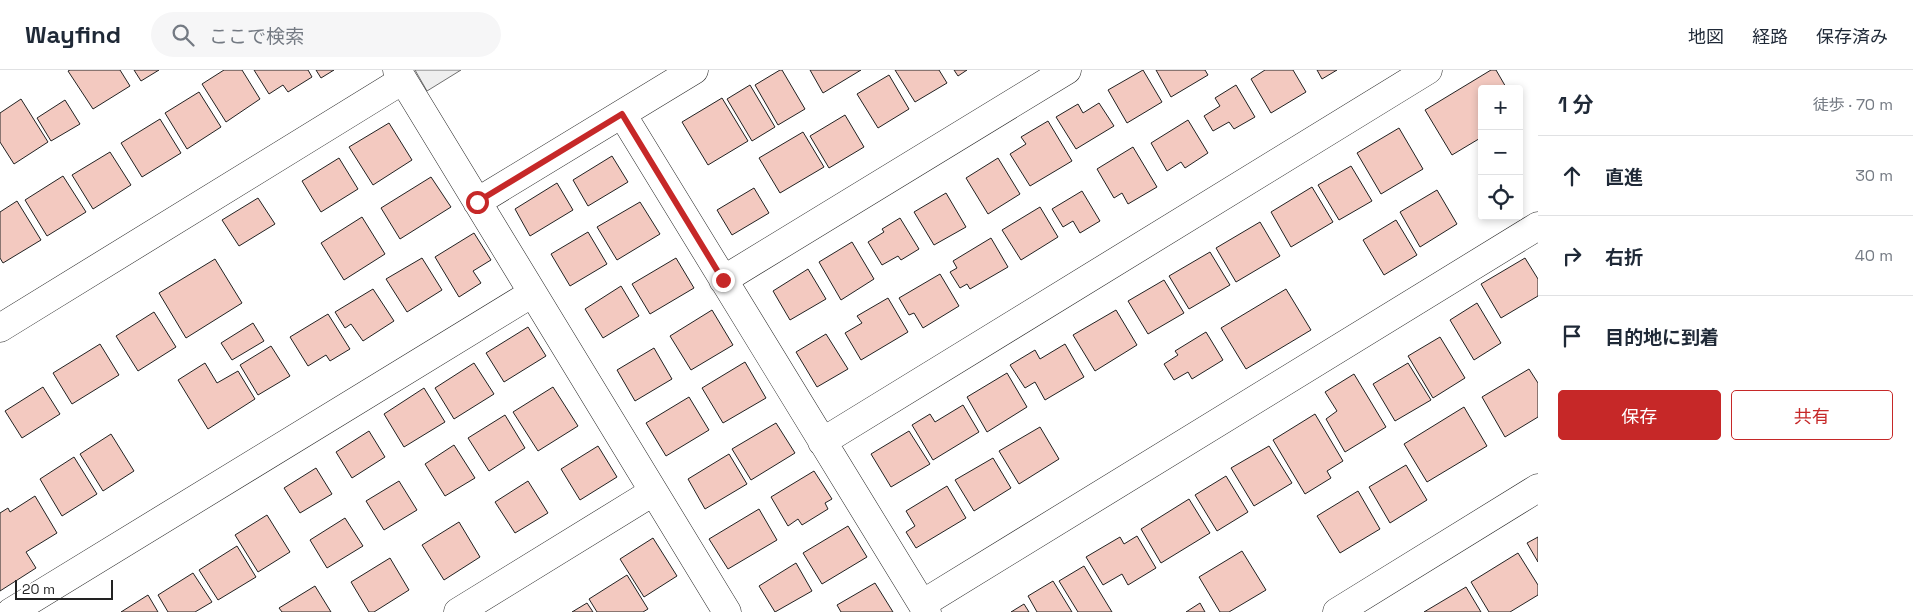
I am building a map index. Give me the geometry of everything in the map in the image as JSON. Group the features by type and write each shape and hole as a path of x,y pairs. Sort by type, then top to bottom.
{"street":[{"path":"477,202 694,70"},
{"path":"723,280 1067,70"},
{"path":"822,442 1428,70"},
{"path":"0,328 400,75 531,294 727,612"},
{"path":"622,114 924,608 1538,226"},
{"path":"11,612 531,294"},
{"path":"1337,612 1538,488"},
{"path":"458,612 653,492"}],"shaded area":[{"path":"415,70 461,70 427,91"}],"building":[{"path":"120,70 130,86 93,109 68,71"},
{"path":"134,70 159,70 141,81"},
{"path":"224,70 242,70 260,99 226,122 202,84"},
{"path":"254,70 308,70 312,77 288,92 283,85 269,94"},
{"path":"316,70 334,70 321,78"},
{"path":"782,70 805,109 778,125 755,85"},
{"path":"810,70 861,70 823,93"},
{"path":"895,70 939,70 947,83 915,102"},
{"path":"954,70 967,70 958,76"},
{"path":"1143,70 1162,102 1127,123 1108,90"},
{"path":"1156,70 1205,70 1208,75 1171,97"},
{"path":"1265,70 1293,70 1306,92 1271,113 1251,79"},
{"path":"1317,70 1337,70 1322,79"},
{"path":"1491,70 1496,70 1505,85 1478,85 1478,139 1452,155 1425,110"},
{"path":"889,75 909,109 878,128 857,94"},
{"path":"750,85 775,127 752,141 727,99"},
{"path":"1236,85 1255,117 1234,129 1229,122 1213,131 1204,116 1220,106 1215,98"},
{"path":"199,92 221,127 187,149 165,113"},
{"path":"722,98 748,141 708,165 682,122"},
{"path":"21,99 48,142 14,164 0,142 0,113"},
{"path":"65,100 80,124 51,141 37,118"},
{"path":"1099,103 1114,126 1076,149 1056,117 1078,104 1083,113"},
{"path":"845,115 864,147 829,168 810,136"},
{"path":"160,119 181,153 142,177 121,143"},
{"path":"1188,120 1208,153 1185,168 1181,162 1167,171 1151,143"},
{"path":"1048,121 1072,161 1030,186 1010,154 1026,144 1021,137"},
{"path":"389,123 412,160 373,185 349,147"},
{"path":"1399,128 1423,169 1381,194 1357,153"},
{"path":"803,132 824,167 780,193 759,158"},
{"path":"1133,147 1157,187 1128,204 1122,193 1114,198 1097,169"},
{"path":"110,152 131,185 93,209 72,175"},
{"path":"612,156 628,182 588,206 573,180"},
{"path":"339,158 358,189 321,212 302,181"},
{"path":"998,158 1020,194 988,214 966,178"},
{"path":"1351,166 1372,201 1339,220 1318,185"},
{"path":"63,176 86,212 47,236 25,200"},
{"path":"431,177 451,207 400,239 381,208"},
{"path":"557,183 573,210 530,236 515,209"},
{"path":"1312,187 1333,222 1291,247 1271,212"},
{"path":"754,188 769,213 732,235 717,210"},
{"path":"1437,190 1457,224 1420,247 1400,212"},
{"path":"1082,191 1100,221 1080,233 1073,221 1063,227 1052,209"},
{"path":"946,193 966,227 934,245 914,212"},
{"path":"258,198 275,224 239,246 222,220"},
{"path":"17,201 41,240 3,263 0,258 0,212"},
{"path":"640,202 660,234 617,260 597,227"},
{"path":"1040,207 1058,237 1021,260 1002,230"},
{"path":"362,217 385,254 344,280 321,243"},
{"path":"900,218 919,249 901,260 898,256 882,265 868,242 884,232 882,229"},
{"path":"1396,220 1417,255 1384,275 1363,240"},
{"path":"1260,222 1280,256 1236,282 1216,248"},
{"path":"588,232 607,264 570,286 551,254"},
{"path":"474,233 491,260 473,271 481,283 459,297 435,257"},
{"path":"991,238 1008,267 970,289 967,284 960,288 950,272 957,268 953,261"},
{"path":"852,242 874,279 841,300 819,262"},
{"path":"1210,252 1230,285 1189,309 1169,276"},
{"path":"422,258 442,290 407,312 386,279"},
{"path":"676,258 694,288 650,314 632,284"},
{"path":"1525,258 1538,279 1538,296 1501,318 1481,284"},
{"path":"215,259 242,303 186,338 159,293"},
{"path":"808,269 826,299 790,320 773,291"},
{"path":"940,274 959,306 923,328 914,313 909,315 899,298"},
{"path":"1164,280 1184,313 1148,334 1128,301"},
{"path":"621,286 639,316 603,338 585,309"},
{"path":"373,289 394,321 363,341 351,324 345,328 335,312"},
{"path":"1286,289 1311,330 1246,369 1221,328"},
{"path":"888,298 908,332 861,360 845,333 862,323 857,316"},
{"path":"1477,303 1501,343 1474,360 1450,320"},
{"path":"712,310 733,345 691,370 670,336"},
{"path":"1116,310 1137,345 1095,371 1073,335"},
{"path":"154,312 176,347 138,371 116,336"},
{"path":"328,314 350,349 330,361 326,355 308,366 290,337"},
{"path":"253,323 264,341 232,360 221,343"},
{"path":"528,327 546,356 504,382 486,353"},
{"path":"1206,332 1223,360 1192,379 1188,372 1174,380 1164,364 1178,355 1175,351"},
{"path":"826,334 848,369 817,387 796,352"},
{"path":"1440,337 1465,378 1433,398 1408,356"},
{"path":"100,344 119,375 72,404 53,373"},
{"path":"1065,344 1084,377 1045,400 1035,382 1025,388 1010,365 1035,350 1040,359"},
{"path":"271,346 290,376 258,395 240,365"},
{"path":"654,348 672,379 635,401 617,370"},
{"path":"745,362 766,398 723,423 702,388"},
{"path":"205,363 217,383 238,371 255,399 208,429 178,380"},
{"path":"474,363 494,394 454,419 435,388"},
{"path":"1408,363 1431,400 1395,421 1373,384"},
{"path":"1529,369 1538,383 1538,417 1505,437 1482,397"},
{"path":"1007,373 1027,407 987,432 967,397"},
{"path":"1354,374 1386,427 1345,452 1326,419 1337,411 1325,392"},
{"path":"43,387 60,414 22,438 5,411"},
{"path":"553,387 578,426 538,451 513,412"},
{"path":"424,388 445,422 404,447 384,414"},
{"path":"689,397 709,430 666,456 646,423"},
{"path":"963,405 979,432 933,460 912,425 930,414 935,422"},
{"path":"1464,407 1487,446 1427,482 1404,444"},
{"path":"1315,414 1343,461 1327,471 1331,478 1305,494 1273,440"},
{"path":"505,415 525,448 489,471 468,438"},
{"path":"776,423 795,453 751,480 732,449"},
{"path":"1040,427 1059,459 1019,484 999,451"},
{"path":"369,431 385,457 352,478 336,452"},
{"path":"909,431 930,464 891,487 871,454"},
{"path":"111,434 134,471 103,491 80,454"},
{"path":"454,445 475,478 445,496 425,464"},
{"path":"598,446 617,477 580,500 561,469"},
{"path":"1269,446 1292,483 1254,506 1231,468"},
{"path":"729,454 747,484 705,509 688,479"},
{"path":"74,457 97,494 62,516 40,479"},
{"path":"993,458 1011,488 974,511 955,480"},
{"path":"1406,465 1427,500 1390,523 1369,487"},
{"path":"316,468 332,494 300,513 284,488"},
{"path":"814,471 832,499 825,503 828,509 802,525 798,519 788,526 771,497"},
{"path":"1226,476 1248,512 1217,531 1195,495"},
{"path":"399,481 417,510 384,530 366,501"},
{"path":"528,481 548,513 515,533 495,502"},
{"path":"947,486 966,518 916,548 906,532 915,526 906,511"},
{"path":"1358,491 1380,529 1340,553 1317,516"},
{"path":"35,496 57,533 26,552 36,568 0,591 0,513 8,508 10,512"},
{"path":"1189,499 1210,533 1161,563 1141,529"},
{"path":"759,509 777,540 728,569 709,539"},
{"path":"267,515 290,552 258,572 235,535"},
{"path":"345,518 363,546 327,568 310,540"},
{"path":"459,522 480,557 444,580 422,545"},
{"path":"848,526 867,557 822,584 803,553"},
{"path":"1137,536 1156,568 1128,585 1122,574 1103,585 1086,557 1120,537 1124,544"},
{"path":"1538,537 1538,562 1527,543"},
{"path":"653,538 677,576 644,597 620,559"},
{"path":"237,546 256,577 218,600 199,570"},
{"path":"1242,551 1266,590 1229,612 1220,612 1199,577"},
{"path":"1518,553 1538,585 1538,595 1510,612 1489,612 1471,582"},
{"path":"390,558 409,590 374,612 369,612 351,582"},
{"path":"796,563 812,591 775,612 759,586"},
{"path":"1084,566 1112,612 1078,612 1059,581"},
{"path":"193,573 212,602 195,612 168,612 158,595"},
{"path":"627,575 648,609 643,612 597,612 589,599"},
{"path":"1053,581 1072,612 1037,612 1028,596"},
{"path":"875,583 893,612 841,612 837,605"},
{"path":"315,586 331,612 282,612 279,608"},
{"path":"1466,587 1481,612 1424,612"},
{"path":"148,595 158,612 121,612"},
{"path":"587,603 593,612 572,612"},
{"path":"1200,603 1205,612 1186,612"},
{"path":"1024,604 1029,612 1011,612"}],"route":[{"path":"477,202 622,114 723,280"}]}
